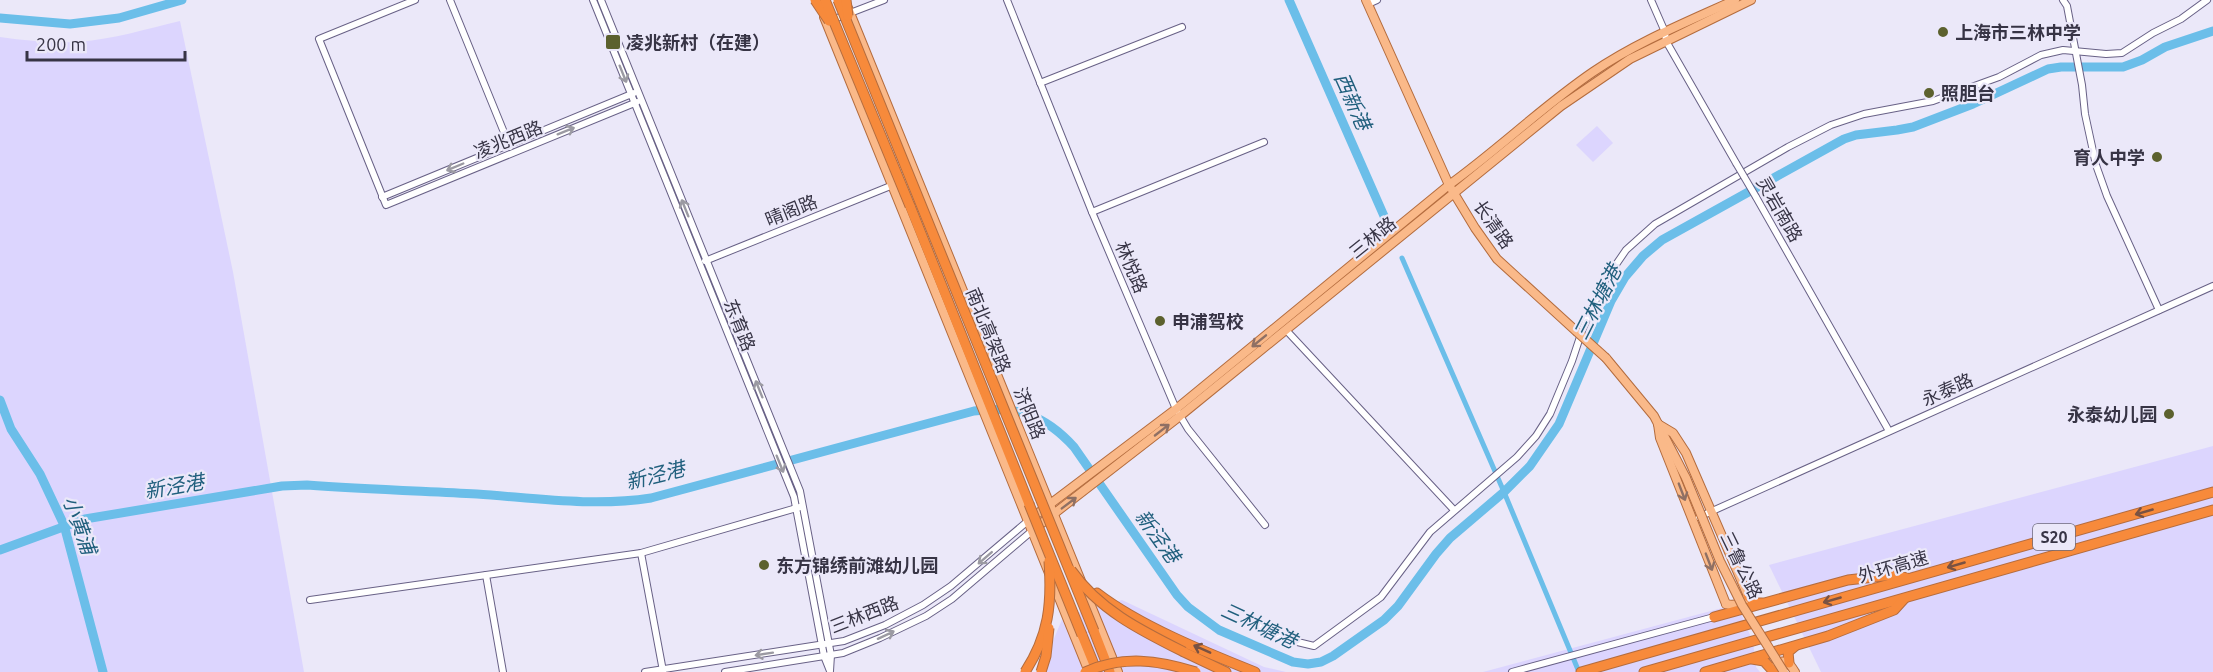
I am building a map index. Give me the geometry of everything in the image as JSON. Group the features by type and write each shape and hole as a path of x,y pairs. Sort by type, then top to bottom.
{"highway":[{"path":"816,0 839,35"},
{"name":"南北高架路","path":"825,0 1096,672"},
{"name":"南北高架路","path":"838,0 1110,672"},
{"path":"845,0 850,30"},
{"name":"外环高速","path":"1585,671 2213,492"},
{"name":"外环高速","path":"1644,672 2213,510"},
{"path":"1041,672 1049,640 1049,553"},
{"path":"1063,558 1099,601 1119,616 1162,641 1226,672"},
{"path":"1714,616 1848,580 1892,574 1909,579"},
{"path":"1082,582 1111,604 1144,623 1256,672"},
{"path":"1748,596 1756,603 1762,603"},
{"path":"1705,672 1840,632 1894,610 1906,598"},
{"path":"1025,672 1042,642 1048,620"},
{"path":"1790,663 1788,652 1798,645"},
{"path":"1749,659 1764,661 1774,672"},
{"path":"1087,672 1112,663 1141,660 1162,662 1196,672"}],"main road":[{"path":"816,0 1029,520 1087,672"},
{"name":"济阳路","path":"845,0 1050,504 1052,515 1118,672"},
{"name":"三林路","path":"1033,530 1116,467 1178,413 1452,189 1585,88 1665,37 1735,0"},
{"name":"三林路","path":"1665,37 1751,0"},
{"name":"长清路","path":"1370,1 1452,189 1475,228 1497,259 1579,330 1645,403 1671,445 1686,478"},
{"name":"三林路","path":"1029,520 1110,458 1178,413 1286,330 1386,242"},
{"name":"长清路","path":"1658,424 1673,433 1686,453 1748,596"},
{"name":"长清路","path":"1658,424 1660,438 1726,604"},
{"name":"三鲁公路","path":"1686,478 1720,561 1742,605 1784,672"},
{"path":"1714,616 1722,612 1726,604 1739,603 1746,600 1748,596"},
{"path":"1774,672 1778,662 1790,663 1796,672"}],"street":[{"path":"382,197 319,39 416,0"},
{"path":"450,0 512,153"},
{"name":"东育路","path":"593,0 634,93 642,100 795,480 830,671"},
{"name":"东育路","path":"601,0 634,93 634,103 799,507"},
{"path":"826,22 884,0"},
{"name":"林悦路","path":"1007,0 1092,212 1178,413 1265,525"},
{"name":"灵岩南路","path":"1651,0 1665,37 1889,431"},
{"path":"2063,0 2067,6 2077,52 2085,114 2101,180 2159,310"},
{"path":"1249,621 1281,638 1306,646 1315,646 1381,597 1430,532 1505,468 1527,447 1545,424 1572,361 1579,330 1604,282 1634,242 1663,219 1812,134 1848,119 1927,103 1999,76 2041,56 2068,49 2077,52 2122,53 2153,33 2181,19 2207,0"},
{"path":"1040,83 1182,27"},
{"name":"凌兆西路","path":"634,93 382,197 386,205 642,100"},
{"path":"1092,212 1264,142"},
{"name":"晴阁路","path":"699,263 893,184"},
{"name":"永泰路","path":"1693,520 2213,286"},
{"path":"1286,330 1454,510"},
{"path":"310,600 641,553 799,507"},
{"name":"三林西路","path":"645,672 844,642 885,625 923,605 951,586 1029,520"},
{"name":"三林西路","path":"725,672 843,653 880,638 926,616 975,581 1033,530"},
{"path":"641,553 663,671"},
{"path":"486,575 503,672"},
{"path":"1512,672 1714,616"}],"shaded area":[{"path":"180,21 233,272 304,672 0,672 0,37 59,42 92,41"},
{"path":"1597,126 1613,143 1593,162 1576,145"},
{"path":"2213,446 2213,672 1821,672 1769,565"},
{"path":"1122,600 1264,667 1286,672 1040,672 1063,617"},
{"path":"1737,604 1753,642 1756,667 1760,672 1483,672"}],"waterway":[{"path":"0,18 70,24 119,18 182,0"},
{"name":"西新港","path":"1289,0 1384,216"},
{"name":"三林塘港","path":"0,550 85,519 282,486 307,485 586,502 651,498 974,411 1016,411 1041,420 1074,447 1177,595 1188,607 1219,630 1293,662 1308,664 1321,662 1384,620 1398,606 1450,538 1504,492 1530,466 1559,424 1611,301 1625,277 1643,256 1662,240 1844,139 1856,135 1913,127 1973,104 2048,69 2123,67 2142,60 2165,47 2213,31"},
{"path":"1402,258 1579,672"},
{"name":"小黄浦","path":"0,400 11,429 40,474 64,525 103,672"}],"place":[{"name":"上海市三林中学","path":"1943,32"},
{"name":"凌兆新村（在建）","path":"613,42"},
{"name":"照胆台","path":"1929,93"},
{"name":"育人中学","path":"2157,157"},
{"name":"申浦驾校","path":"1160,321"},
{"name":"永泰幼儿园","path":"2169,414"},
{"name":"东方锦绣前滩幼儿园","path":"764,565"}],"water label":[{"name":"新泾港","path":"655,475"},
{"name":"新泾港","path":"174,486"},
{"name":"新泾港","path":"1158,536"}]}
